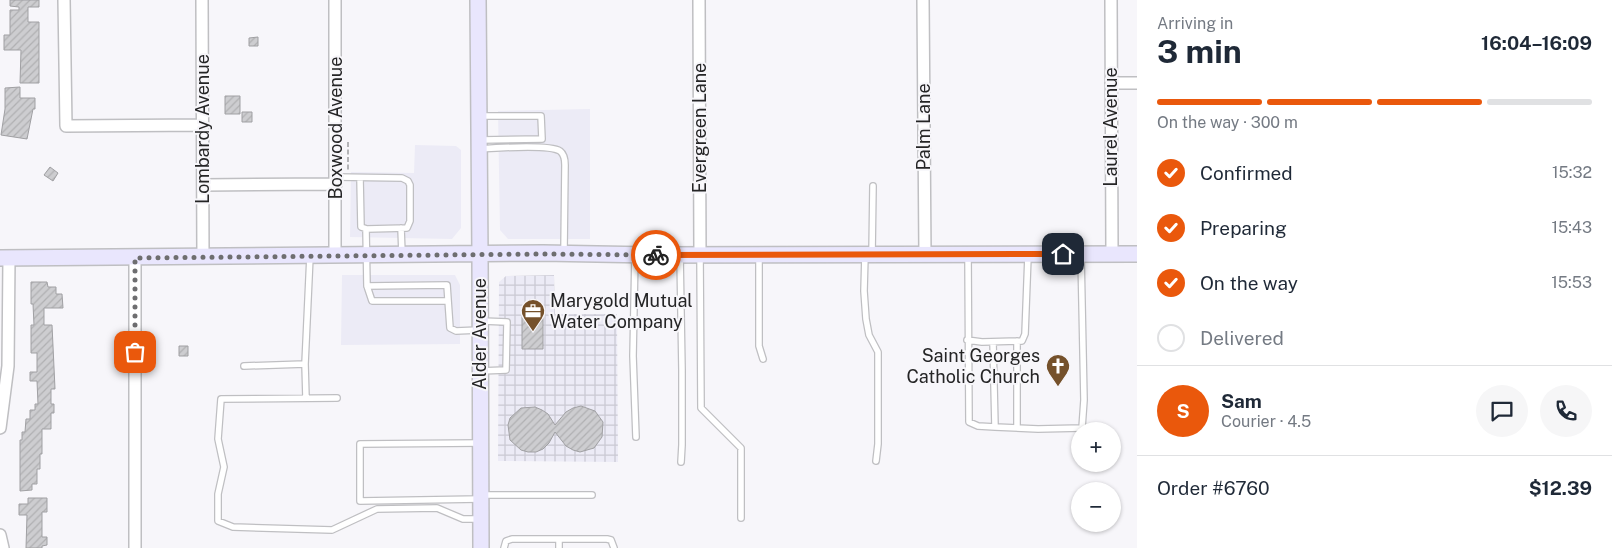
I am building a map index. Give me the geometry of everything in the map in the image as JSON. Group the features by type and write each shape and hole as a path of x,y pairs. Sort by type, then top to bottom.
{"main road":[{"name":"Alder Avenue","path":"478,0 480,548"},
{"path":"4,258 480,254 1137,254"}],"street":[{"path":"64,0 66,126 203,125"},
{"name":"Lombardy Avenue","path":"202,0 203,257"},
{"name":"Boxwood Avenue","path":"335,0 336,256"},
{"name":"Evergreen Lane","path":"699,0 700,255"},
{"name":"Palm Lane","path":"923,0 924,255"},
{"name":"Laurel Avenue","path":"1111,0 1112,254"},
{"path":"1111,83 1137,83"},
{"path":"204,185 336,181"},
{"path":"0,428 8,366 4,258"},
{"path":"135,258 135,548"},
{"path":"0,535 2,548"}],"lane":[{"path":"479,116 541,116 542,139 510,139 479,144"},
{"path":"479,144 547,147 559,150 564,155 566,165 564,254"},
{"path":"336,181 360,178 402,178 410,182 410,224 407,228 366,229 361,227 360,178"},
{"path":"873,186 869,255 864,290 868,335 878,352 878,444 876,461"},
{"path":"402,228 402,255"},
{"path":"366,229 367,286 369,296 373,301 447,301"},
{"path":"968,254 967,340 969,422 978,426 995,427 1082,428 1084,400 1081,254"},
{"path":"967,340 993,342 1022,341 1025,334 1028,254"},
{"path":"635,255 634,356 636,438"},
{"path":"680,255 681,462"},
{"path":"700,255 701,408 741,448 741,518"},
{"path":"759,255 759,346 763,359"},
{"path":"306,398 305,364 310,256"},
{"path":"367,286 447,285 450,328 456,330 507,322 506,370 480,371"},
{"path":"1016,428 1017,341"},
{"path":"993,342 995,427"},
{"path":"244,366 305,364"},
{"path":"337,398 221,399 218,439 224,467 218,494 218,521 233,527 332,530 377,509 437,508 463,519 480,519"},
{"path":"480,443 360,444 360,501 592,495"},
{"path":"504,548 506,541 512,539 607,539 611,540 614,548"},
{"path":"559,539 559,548"}],"path":[{"path":"348,142 348,174"}],"shaded area":[{"path":"590,109 590,239 508,239 500,230 498,111"},
{"path":"415,145 456,146 461,150 461,228 452,239 350,237 351,172 414,173"},
{"path":"342,275 455,275 460,285 460,344 341,345"},
{"path":"554,275 555,314 617,314 618,462 498,461 499,282 506,276"}],"building":[{"path":"10,0 39,0 39,7 28,7 28,22 39,22 39,83 20,83 21,50 4,50 4,35 10,35 10,10 19,10 19,7 10,6"},
{"path":"258,37 258,46 249,46 249,38"},
{"path":"20,87 20,98 35,98 35,109 33,109 27,139 1,135 5,109 5,88"},
{"path":"225,96 240,96 240,114 225,114"},
{"path":"242,112 252,112 252,122 242,122"},
{"path":"50,167 58,173 53,181 44,175"},
{"path":"31,282 47,282 48,287 56,287 56,294 62,294 63,308 44,308 44,325 52,325 55,389 51,389 51,404 54,404 54,413 51,413 51,429 42,429 42,454 40,454 40,469 37,469 37,484 32,484 32,490 20,491 20,440 22,440 22,432 25,432 26,419 30,419 30,410 35,410 35,404 38,404 37,381 30,381 30,372 37,372 37,353 31,353 31,325 34,325 33,304 31,304"},
{"name":"Marygold Mutual Water Company","path":"522,314 543,314 543,349 522,349"},
{"path":"179,346 188,346 188,356 179,356"},
{"path":"581,406 595,411 603,422 602,437 594,448 580,452 573,450 566,446 555,432 549,443 543,449 536,452 521,450 510,440 508,425 510,418 521,408 535,407 542,410 548,414 555,425 566,412"},
{"path":"28,498 47,498 47,512 42,512 42,537 47,537 47,545 42,546 42,548 26,548 27,515 19,515 19,504 28,504"}],"way so far":[{"path":"135,352 135,258 543,254 656,255"}],"place":[{"name":"Marygold Mutual Water Company","path":"533,332"},
{"name":"Saint Georges Catholic Church","path":"1058,387"}],"route":[{"path":"656,255 1063,254"}]}
